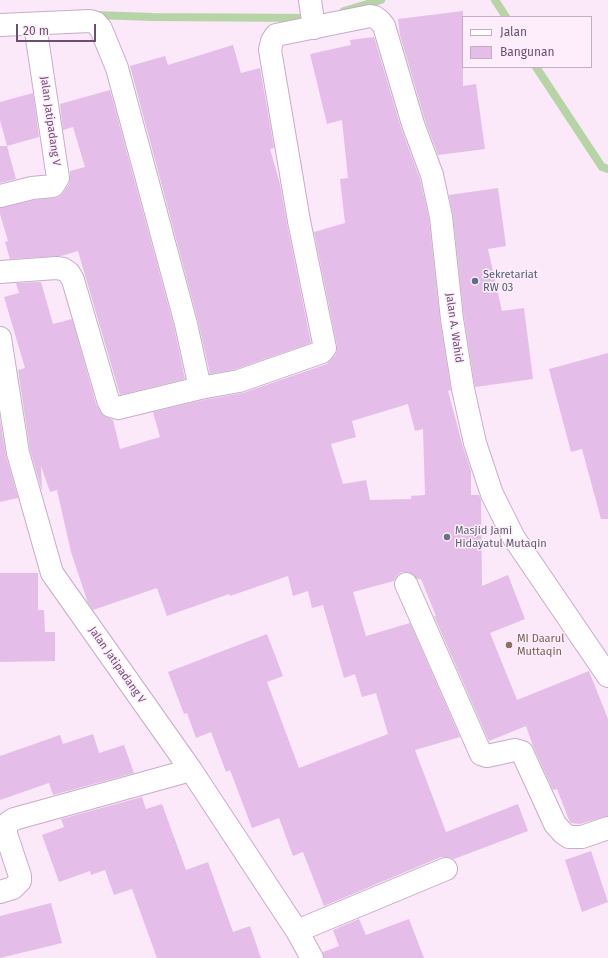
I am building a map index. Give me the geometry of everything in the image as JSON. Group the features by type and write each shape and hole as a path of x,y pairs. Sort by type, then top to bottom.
{"street":[{"path":"310,0 313,26"},
{"name":"Jalan A. Wahid","path":"200,388 239,381 322,352 325,348 299,221 270,50 272,41 276,35 313,26 370,16 375,18 384,26 405,101 432,175 440,210 452,319 463,389 475,443 492,494 514,538 608,676"},
{"path":"0,25 35,25 90,21 96,22 101,29 117,68 186,324 200,388 118,408 111,406 74,280 69,273 63,269 56,268 0,272"},
{"name":"Jalan Jatipadang V","path":"0,196 32,188 53,186 58,178 35,25"},
{"name":"Jalan Jatipadang V","path":"0,338 9,454 52,573 191,770 297,931 312,958"},
{"path":"406,584 482,754 487,756 515,750 522,752 555,824 569,837 582,837 608,828"},
{"path":"0,892 13,888 20,881 20,876 6,834 6,827 8,823 14,819 191,770"},
{"path":"297,931 446,869"}],"building":[{"path":"463,11 463,86 476,84 485,149 438,155 425,120 400,35 398,19"},
{"path":"374,37 401,128 420,179 429,219 440,320 451,390 448,391 471,471 471,495 479,495 481,500 482,586 508,575 525,619 490,633 517,700 589,671 608,719 608,816 580,824 571,823 557,789 553,790 533,746 526,726 489,741 434,616 436,616 421,579 417,579 413,574 408,572 401,572 396,576 394,581 353,592 366,636 410,623 460,737 415,750 446,832 518,804 528,831 454,859 441,857 324,906 303,852 293,856 279,818 252,828 230,770 226,772 211,732 196,738 187,713 184,714 168,672 267,634 283,676 267,682 299,768 388,734 376,693 362,697 355,674 344,678 323,605 312,608 308,591 293,596 288,576 230,596 229,594 167,616 157,588 93,610 88,603 71,552 57,490 50,492 41,466 42,491 30,450 18,370 25,368 4,297 19,293 16,283 41,282 53,324 72,319 96,404 103,415 113,420 120,449 160,437 153,412 203,400 243,393 327,364 335,356 337,345 314,232 345,223 340,179 348,178 342,120 327,124 310,54 351,45 350,40","holes":["408,404 415,431 423,429 425,495 411,496 411,499 370,500 366,480 343,484 331,444 356,437 352,421"]},
{"path":"233,45 241,73 260,68 274,148 270,149 280,184 311,343 236,369 210,374 198,321 130,66 165,56 168,65"},
{"path":"110,90 174,327 185,379 120,395 78,251 61,256 10,259 5,242 8,241 0,214 0,208 34,200 55,198 59,197 63,193 69,184 70,171 85,167 73,127 63,130 60,104"},
{"path":"33,93 39,137 7,146 0,120 0,102"},
{"path":"0,146 7,146 16,179 0,183"},
{"path":"498,188 506,246 488,249 502,311 524,308 533,379 475,387 464,317 453,216 449,195"},
{"path":"608,353 608,519 601,519 582,449 571,452 549,369"},
{"path":"0,419 6,456 18,498 0,502"},
{"path":"0,573 38,573 38,610 44,610 45,632 55,632 55,661 0,662"},
{"path":"93,734 99,753 124,745 134,773 53,795 49,783 0,800 0,756 60,735 63,744"},
{"path":"142,797 146,809 162,804 186,870 208,862 233,932 250,926 261,958 157,958 132,889 114,895 105,870 91,875 90,871 59,882 42,835 64,827 61,819"},
{"path":"591,851 608,902 582,912 565,860"},
{"path":"51,903 62,943 0,958 0,916"},
{"path":"359,919 366,935 409,919 424,958 324,958 323,952 339,946 333,930"}],"waterway":[{"path":"344,11 381,0"},
{"path":"495,0 505,16"},
{"path":"93,15 311,18"},
{"path":"537,68 602,167 608,169"}],"place":[{"name":"Sekretariat RW 03","path":"475,281"},
{"name":"Masjid Jami Hidayatul Mutaqin","path":"447,537"},
{"name":"MI Daarul Muttaqin","path":"509,645"}]}
